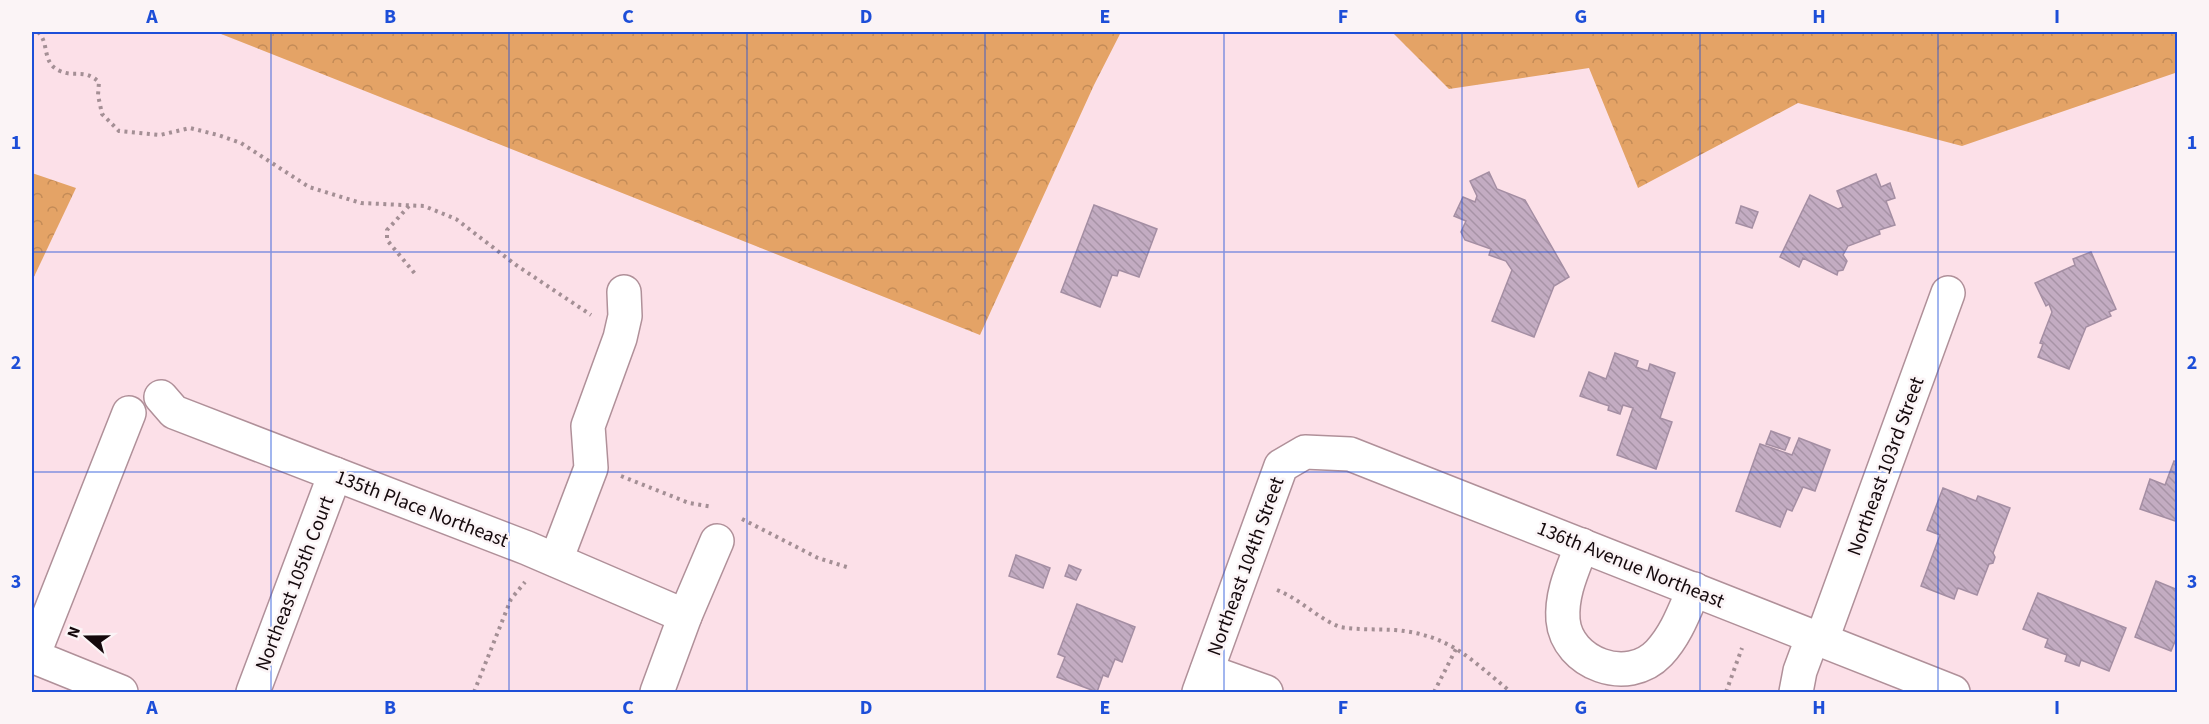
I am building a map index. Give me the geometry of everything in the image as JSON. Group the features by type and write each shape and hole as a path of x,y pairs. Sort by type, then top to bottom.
{"street":[{"path":"543,554 591,468 588,426 620,338 625,316 624,292"},
{"name":"Northeast 103rd Street","path":"1796,693 1800,671 1817,637 1948,293"},
{"name":"135th Place Northeast","path":"161,397 174,412 543,554 685,616"},
{"path":"121,693 32,656 129,413"},
{"name":"136th Avenue Northeast","path":"1305,452 1350,454 1817,637 1932,689"},
{"name":"Northeast 104th Street","path":"1203,682 1281,466 1305,452"},
{"name":"Northeast 105th Court","path":"253,693 335,474"},
{"path":"657,693 685,616 717,542"},
{"path":"1582,545 1567,585 1563,603 1563,622 1568,637 1577,650 1598,665 1625,669 1637,667 1658,655 1676,630 1694,589"},
{"path":"1203,682 1266,693"}],"path":[{"path":"38,32 43,36 46,59 59,71 90,74 99,82 98,95 102,114 119,131 160,135 190,129 218,135 241,143 309,188 361,203 424,206 456,219 516,265 582,307 620,338"},
{"path":"409,206 387,230 387,240 416,275"},
{"path":"474,693 511,599 543,554"},
{"path":"1277,590 1340,627 1426,635 1456,649 1478,663 1511,693"},
{"path":"1726,693 1742,648"},
{"path":"1434,693 1456,649"}],"green space":[{"path":"216,32 1121,32 1094,85 980,335"},
{"path":"1392,32 2177,32 2178,70 2175,73 1962,146 1798,103 1638,188 1589,68 1449,89"},
{"path":"32,173 76,188 32,281"}],"building":[{"path":"1489,172 1497,189 1525,200 1569,277 1554,286 1534,337 1492,321 1512,270 1506,261 1489,255 1491,249 1465,240 1461,232 1466,221 1454,216 1463,197 1475,202 1477,196 1470,181"},
{"path":"1876,174 1881,187 1890,183 1895,198 1886,201 1895,225 1879,230 1880,234 1848,246 1843,255 1847,261 1843,270 1838,271 1837,275 1803,258 1799,267 1780,257 1810,195 1838,209 1843,207 1837,191"},
{"path":"1094,205 1157,229 1139,277 1119,270 1117,276 1112,275 1100,307 1061,292"},
{"path":"1741,206 1758,212 1752,228 1736,223"},
{"path":"2091,252 2116,309 2109,312 2111,316 2086,327 2069,369 2038,357 2043,344 2040,343 2052,312 2049,304 2046,306 2035,283 2075,265 2073,259"},
{"path":"1615,353 1638,361 1636,367 1648,371 1650,364 1675,373 1660,418 1672,422 1656,469 1617,455 1633,408 1623,405 1620,414 1608,410 1609,406 1580,396 1589,372 1606,379"},
{"path":"1771,431 1790,438 1785,450 1766,444"},
{"path":"1799,438 1830,450 1815,491 1803,487 1792,511 1787,509 1780,527 1736,511 1760,444 1792,455"},
{"path":"2174,461 2178,463 2178,522 2140,509 2150,479 2165,485"},
{"path":"1943,488 1976,501 1978,496 2010,508 1993,553 1995,557 1993,563 1989,564 1977,595 1958,588 1954,599 1921,586 1940,535 1927,530"},
{"path":"1016,555 1050,568 1043,588 1009,576"},
{"path":"1069,565 1081,570 1076,580 1065,576"},
{"path":"2156,581 2178,590 2178,634 2171,651 2135,637"},
{"path":"2038,593 2126,628 2109,671 2081,660 2079,666 2065,661 2067,655 2045,647 2048,639 2023,629"},
{"path":"1077,604 1135,627 1122,662 1115,659 1108,677 1103,675 1097,692 1057,677 1065,657 1058,654"}]}
